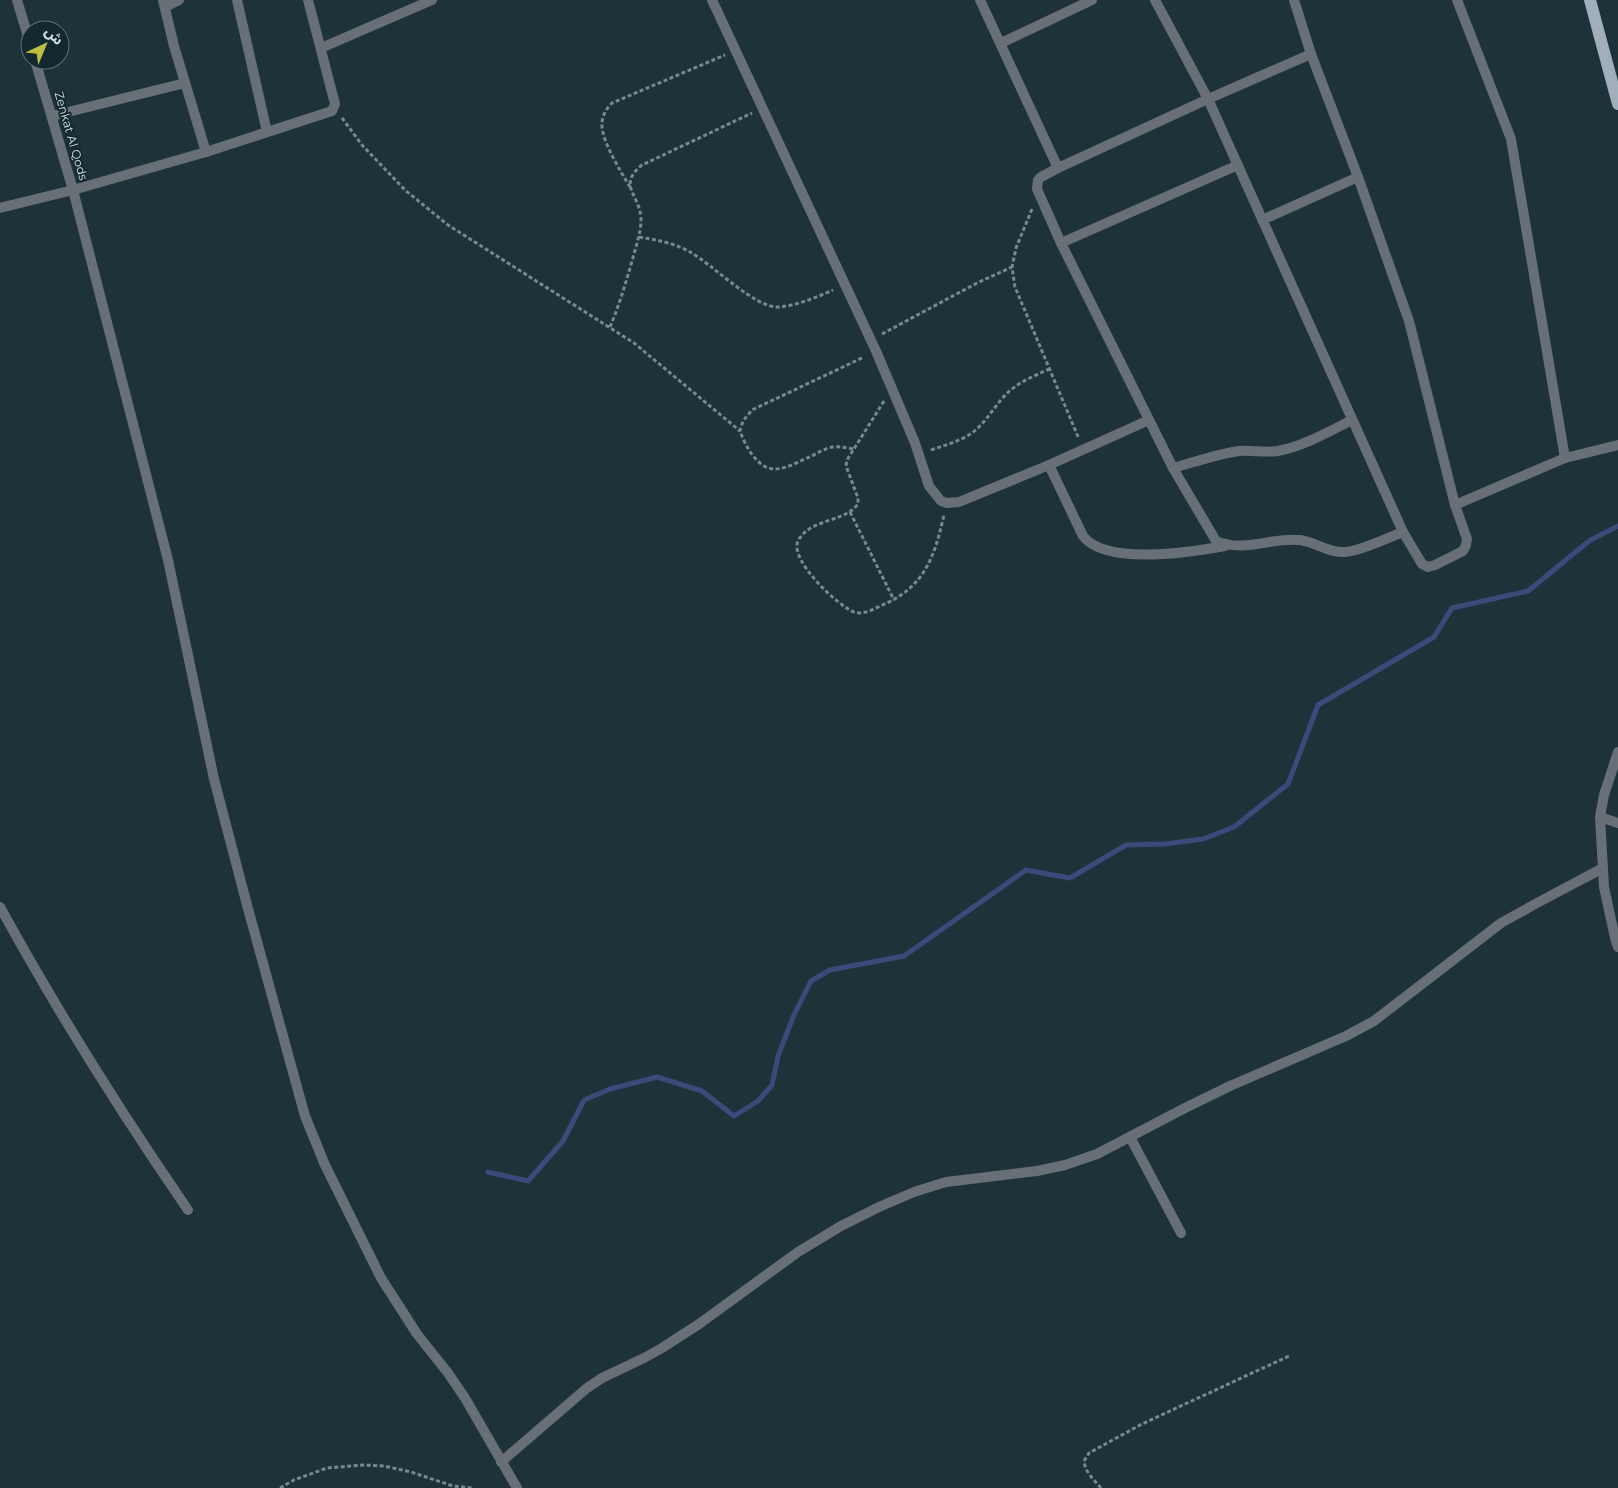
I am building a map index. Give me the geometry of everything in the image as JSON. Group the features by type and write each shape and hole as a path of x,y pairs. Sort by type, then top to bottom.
{"main road":[{"path":"1590,0 1618,104"}],"street":[{"path":"17,0 23,20"},
{"path":"179,0 164,3 174,46 206,152"},
{"path":"238,0 267,132"},
{"path":"0,208 74,190 206,152 329,113 335,104 308,0"},
{"path":"321,48 432,0"},
{"path":"712,0 876,351 919,454 929,486 941,501 947,503 959,502 1049,465 1149,420"},
{"path":"980,0 1058,168"},
{"path":"1000,43 1092,0"},
{"path":"1155,0 1208,99 1403,532 1422,564 1428,567 1463,551 1467,539 1455,505 1409,321 1311,54 1294,0"},
{"path":"1457,0 1511,139 1565,458"},
{"path":"1226,546 1216,541 1210,533 1173,468 1061,243 1037,189 1038,180 1058,168 1311,54"},
{"name":"Zenkat Al Qods","path":"38,70 74,190 168,560 214,779 305,1116 325,1165 381,1278 417,1334 448,1373 517,1488"},
{"path":"52,116 185,83"},
{"path":"1061,243 1238,165"},
{"path":"1262,220 1358,178"},
{"path":"1173,468 1228,453 1277,451 1297,446 1352,420"},
{"path":"1455,505 1565,458 1618,445"},
{"path":"1049,465 1082,536 1093,545 1110,552 1131,554 1198,550 1226,546 1251,546 1284,540 1300,540 1343,552 1353,551 1403,532"},
{"path":"1618,752 1604,795 1600,817 1606,896 1618,947"},
{"path":"1600,817 1618,823"},
{"path":"500,1462 587,1388 602,1378 669,1344 798,1252 841,1226 879,1207 946,1182 1037,1171 1065,1165 1097,1154 1221,1090 1346,1036 1374,1021 1501,923 1536,902 1603,868"},
{"path":"0,906 84,1052 134,1132 188,1210"},
{"path":"1130,1137 1180,1233"}],"path":[{"path":"610,327 623,296 639,237 641,220 639,208 630,187 617,166 602,132 604,114 612,103 735,50"},
{"path":"334,108 362,145 398,184 448,225 634,343 740,431 746,445 765,466 774,469 783,467 828,448 853,449"},
{"path":"630,187 630,179 642,164 762,108"},
{"path":"1037,189 1031,213 1016,248 1012,267 1015,287 1084,449"},
{"path":"639,237 679,246 692,253 764,304 776,307 792,304 844,285"},
{"path":"870,340 952,296 1012,267"},
{"path":"740,431 743,421 752,410 876,351"},
{"path":"919,454 968,436 978,428 1002,398 1013,388 1049,369"},
{"path":"892,388 847,460 846,466 858,498 858,504 850,512 814,527 804,534 798,542 796,550 800,560 820,585 840,603 855,612 865,613 904,594 920,578 935,549 947,503"},
{"path":"850,512 894,600"},
{"path":"1101,1488 1084,1466 1084,1461 1089,1453 1142,1424 1289,1356"},
{"path":"280,1488 294,1480 327,1468 364,1465 384,1466 412,1472 453,1486 472,1488"}],"waterway":[{"path":"488,1172 528,1181 563,1141 584,1100 610,1089 657,1077 702,1091 734,1116 758,1101 772,1085 778,1056 794,1015 811,981 830,970 904,956 1026,870 1070,878 1126,845 1165,844 1203,839 1234,827 1288,784 1318,705 1434,637 1452,608 1528,591 1589,541 1618,526"}]}
